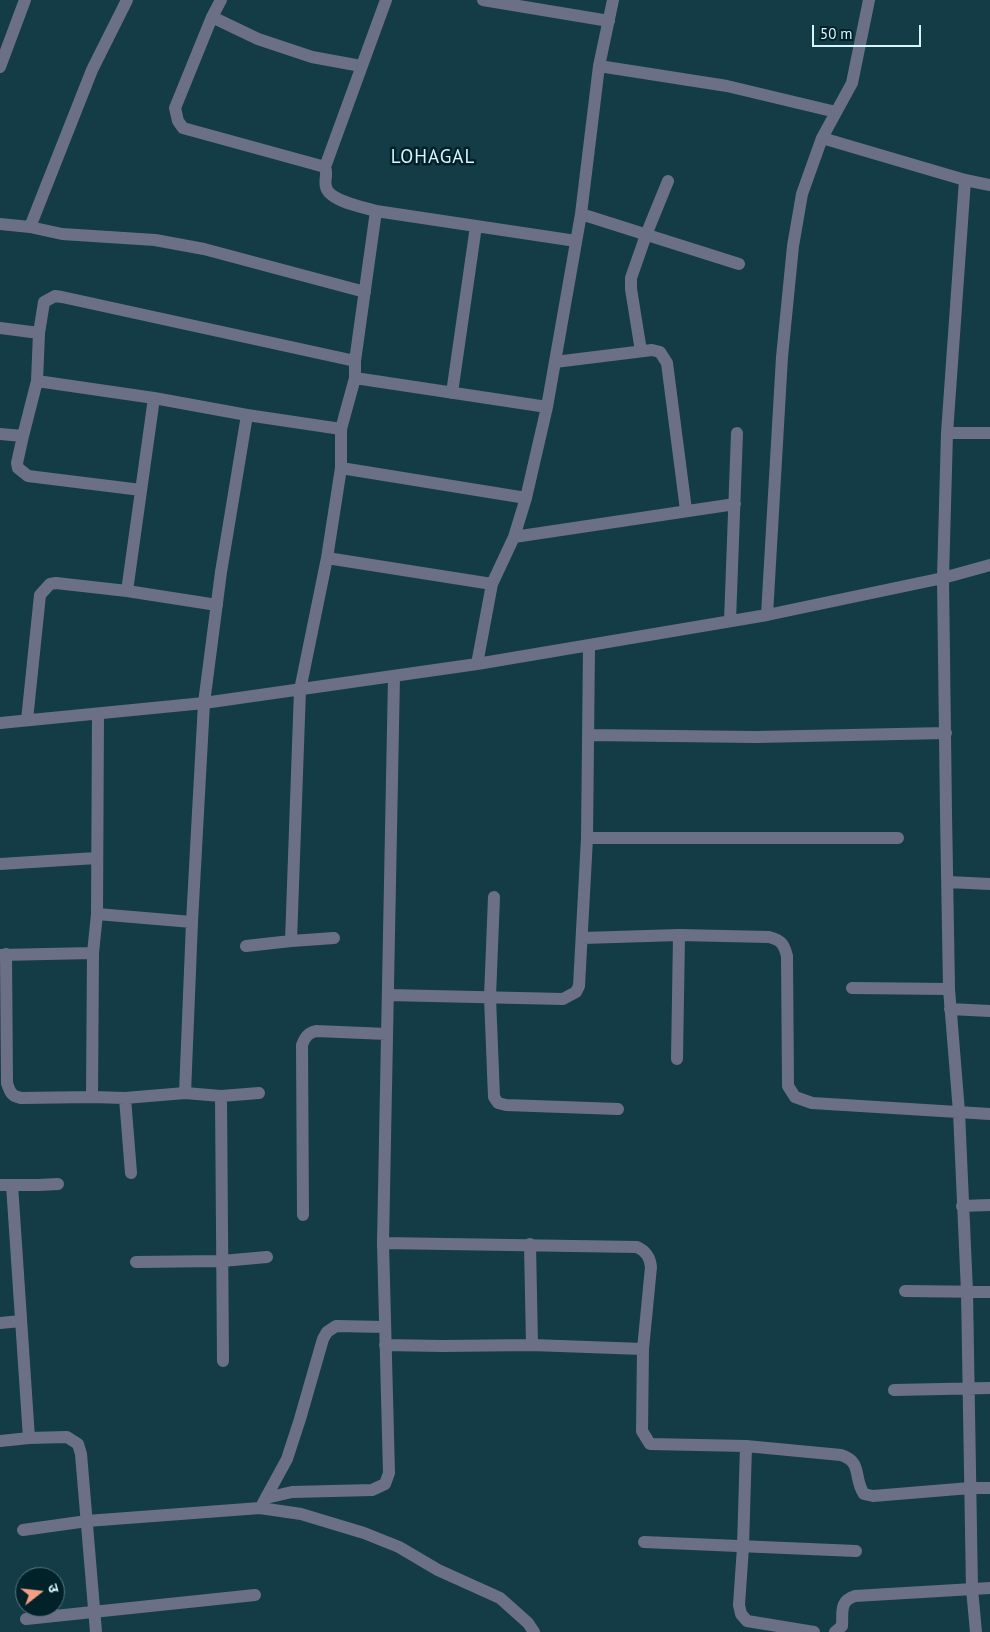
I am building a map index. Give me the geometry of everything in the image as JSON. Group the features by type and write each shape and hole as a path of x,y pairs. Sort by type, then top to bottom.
{"street":[{"path":"0,66 25,0"},
{"path":"30,227 92,70 127,0"},
{"path":"221,0 174,108 178,121 183,128 326,167"},
{"path":"386,0 326,167 325,184 330,194 338,199 376,211 576,241"},
{"path":"483,0 609,21"},
{"path":"477,664 492,584 514,537 526,498 547,406 581,214 599,66 613,0"},
{"path":"767,615 782,357 793,246 802,194 822,138 852,83 869,0"},
{"path":"212,17 258,39 312,57 361,66"},
{"path":"599,66 727,86 836,112"},
{"path":"822,138 965,180 990,185"},
{"path":"965,180 947,433 944,578 950,1009 960,1112 962,1206 967,1292 972,1589 976,1632"},
{"path":"641,351 631,278 668,181"},
{"path":"291,941 300,690 327,558 341,468 341,429 355,378 355,362 376,211"},
{"path":"581,214 739,264"},
{"path":"0,224 30,227 62,234 155,240 204,249 365,292"},
{"path":"452,392 476,226"},
{"path":"141,490 28,476 21,472 17,463 37,381 39,332 44,302 55,296 62,297 355,362"},
{"path":"0,328 39,332"},
{"path":"555,362 641,351 652,350 660,352 667,363 686,510"},
{"path":"355,378 547,406"},
{"path":"37,381 341,429"},
{"path":"127,591 154,398"},
{"path":"185,1093 204,703 217,605 248,415"},
{"path":"730,621 737,433"},
{"path":"947,433 990,433"},
{"path":"0,434 23,436"},
{"path":"341,468 526,498"},
{"path":"514,537 735,504"},
{"path":"327,558 492,584"},
{"path":"0,723 204,703 477,664 767,615 944,578 990,565"},
{"path":"27,720 40,596 44,588 50,584 56,583 127,591 217,605"},
{"path":"388,995 563,999 576,992 579,986 588,838 588,646"},
{"path":"23,1530 87,1521 263,1503 292,1492 372,1490 384,1484 389,1473 383,1243 394,676"},
{"path":"92,1097 93,953 98,914 96,858 98,714"},
{"path":"588,735 756,737 946,733"},
{"path":"588,838 898,838"},
{"path":"0,864 96,858"},
{"path":"948,882 990,884"},
{"path":"494,897 490,997 492,1090 494,1097 498,1103 618,1109"},
{"path":"98,914 192,922"},
{"path":"582,938 679,935 769,936 778,939 784,945 787,956 788,1086 795,1097 812,1103 990,1114"},
{"path":"677,1059 679,935"},
{"path":"246,946 334,938"},
{"path":"93,953 3,954 8,1083 13,1096 21,1098 125,1098 185,1093 221,1096 259,1093"},
{"path":"852,988 950,989"},
{"path":"950,1009 990,1011"},
{"path":"303,1215 302,1045 310,1032 316,1031 387,1034"},
{"path":"221,1096 222,1361"},
{"path":"125,1098 132,1172"},
{"path":"29,1438 21,1321 6,1185 58,1184"},
{"path":"962,1206 990,1205"},
{"path":"383,1243 530,1244 637,1247 643,1249 650,1260 651,1267 643,1349 642,1431 650,1444 746,1446 841,1455 850,1458 856,1468 859,1488 864,1494 874,1496 990,1488"},
{"path":"530,1244 532,1345"},
{"path":"136,1262 222,1261 268,1257"},
{"path":"905,1291 990,1292"},
{"path":"0,1323 21,1321"},
{"path":"263,1503 287,1459 323,1339 327,1332 336,1326 385,1327"},
{"path":"385,1345 532,1345 643,1349"},
{"path":"894,1390 969,1390 990,1388"},
{"path":"0,1440 67,1437 78,1444 82,1454 96,1632"},
{"path":"746,1446 740,1614 747,1622 814,1632"},
{"path":"263,1503 364,1533 399,1547 438,1570 500,1598 528,1623 534,1632"},
{"path":"644,1542 856,1551"},
{"path":"835,1632 842,1626 844,1603 847,1599 855,1596 990,1588"},
{"path":"26,1620 255,1595"}],"district":[{"name":"LOHAGAL","path":"433,158"}]}
